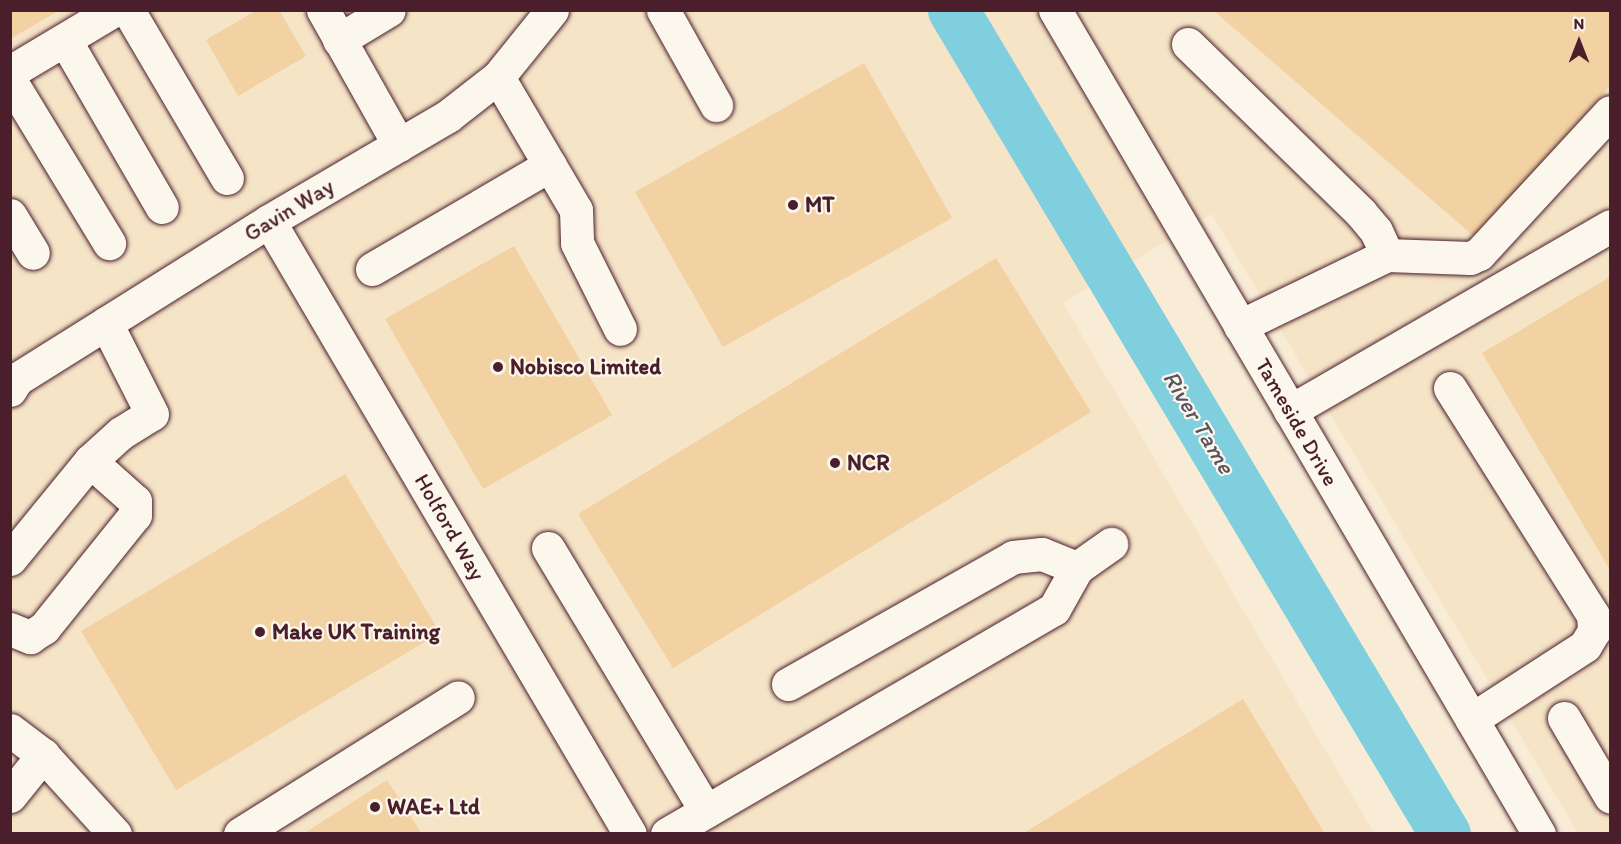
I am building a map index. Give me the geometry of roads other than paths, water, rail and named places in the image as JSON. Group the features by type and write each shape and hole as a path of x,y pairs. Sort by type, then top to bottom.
{"street":[{"path":"109,243 14,94 64,40 114,10"},
{"path":"128,10 227,178"},
{"path":"323,10 399,145"},
{"path":"339,40 389,10"},
{"name":"Gavin Way","path":"13,379 269,221 448,116 498,77 552,10"},
{"path":"663,10 717,105"},
{"name":"Tameside Drive","path":"1055,10 1539,834"},
{"path":"64,40 162,207"},
{"path":"1188,44 1361,213 1376,231 1387,255"},
{"path":"498,77 576,210 577,243 620,329"},
{"path":"1240,326 1387,255 1470,258 1479,254 1611,112"},
{"path":"372,269 550,165"},
{"path":"10,215 33,253"},
{"name":"Holford Way","path":"269,221 630,834"},
{"path":"1290,411 1611,226"},
{"path":"10,558 90,461 122,433 152,414 106,323"},
{"path":"1450,388 1593,615 1594,631 1585,646 1472,719"},
{"path":"10,629 30,637 44,628 135,514 135,501 90,461"},
{"path":"667,834 1054,609 1077,568 1111,544"},
{"path":"548,548 706,811"},
{"path":"788,684 1013,557 1042,554 1077,568"},
{"path":"240,834 458,697"},
{"path":"1564,718 1611,796"},
{"path":"10,730 43,755 115,834"},
{"path":"10,796 43,755"}],"waterway":[{"name":"River Tame","path":"953,10 1445,834"}],"place":[{"name":"MT","path":"793,205"},
{"name":"Nobisco Limited","path":"498,367"},
{"name":"NCR","path":"835,463"},
{"name":"Make UK Training","path":"260,632"},
{"name":"WAE+ Ltd","path":"375,807"}]}
